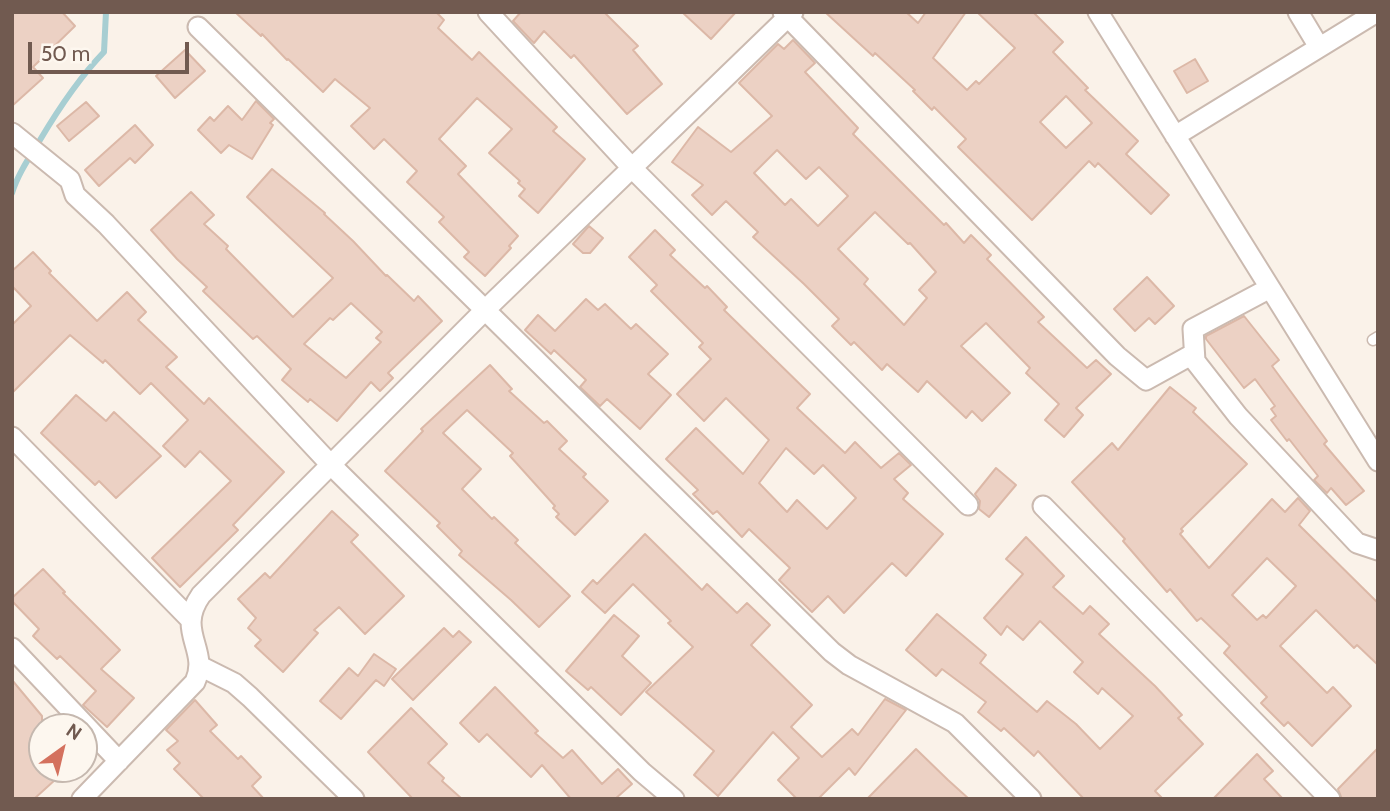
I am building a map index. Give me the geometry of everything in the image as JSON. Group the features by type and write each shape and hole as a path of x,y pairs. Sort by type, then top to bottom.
{"street":[{"path":"488,12 633,169 968,505"},
{"path":"1097,12 1378,461"},
{"path":"1298,12 1320,47"},
{"path":"1175,136 1377,12"},
{"path":"82,799 195,682 200,666 190,619 201,595 485,310 633,169 788,14 1117,356 1146,380 1193,354"},
{"path":"198,27 832,652 849,665 955,723 1031,799"},
{"path":"12,133 70,180 75,195 106,224 330,464 642,772 674,799"},
{"path":"1270,288 1193,329 1195,362 1238,416 1357,543 1378,550"},
{"path":"12,437 190,619"},
{"path":"1043,506 1331,799"},
{"path":"12,648 118,761"},
{"path":"200,666 234,683 354,799"}],"building":[{"path":"12,12 62,12 75,26 33,67 43,78 12,106"},
{"path":"235,12 436,12 444,20 438,28 472,60 479,52 557,127 553,131 585,159 538,213 519,196 525,189 518,183 520,181 489,153 512,129 477,98 439,139 466,166 458,174 518,236 509,246 511,248 485,276 464,257 469,252 439,222 444,217 407,182 417,171 384,139 374,149 351,126 370,108 335,79 323,92"},
{"path":"521,12 604,12 638,46 633,50 662,84 627,114 574,55 571,58 544,31 534,43 513,21"},
{"path":"682,12 736,12 711,39"},
{"path":"825,12 906,12 918,23 926,12 966,12 933,58 967,90 976,81 979,84 1015,48 977,12 1033,12 1063,42 1053,52 1088,88 1085,90 1138,141 1126,154 1169,195 1151,214 1098,163 1095,167 1089,161 1032,220 958,147 966,139 934,107 932,110 913,91 915,90 875,53 873,56","holes":["1066,96 1092,123 1066,148 1040,122"]},
{"path":"793,40 815,63 805,72 858,128 853,134 964,243 971,235 991,255 987,259 1044,317 1038,322 1087,368 1096,360 1111,374 1076,408 1083,415 1064,437 1045,420 1059,404 1026,373 1030,368 986,323 961,346 1010,393 982,421 972,411 966,418 927,381 918,392 887,364 882,370 854,342 851,345 832,326 839,319 753,237 758,232 726,201 712,215 692,195 703,185 672,162 698,127 731,152 772,116 739,83 778,44 784,49","holes":["777,150 806,179 819,167 848,196 818,226 791,199 785,205 754,173","875,212 910,243 936,272 919,290 927,298 904,325 864,284 868,279 838,249"]},
{"path":"185,50 205,71 175,98 156,76"},
{"path":"1195,59 1208,81 1187,93 1174,71"},
{"path":"256,101 274,119 252,159 229,145 221,153 198,130 210,117 214,121 228,106 242,120"},
{"path":"86,102 99,116 69,141 57,126"},
{"path":"135,125 153,145 135,163 130,158 99,186 85,170"},
{"path":"272,169 325,213 386,276 414,301 418,296 442,321 388,373 393,378 380,391 371,382 337,421 282,380 291,369 257,336 253,339 203,291 207,287 151,230 191,192 214,215 204,224 228,246 226,249 293,317 333,278 247,197","holes":["351,303 382,332 376,338 381,342 346,378 304,344 330,318 333,320"]},
{"path":"589,226 603,238 590,253 583,253 573,244"},
{"path":"655,230 675,250 670,255 705,288 707,286 727,307 724,310 810,394 797,408 845,453 855,442 881,468 899,453 911,465 894,479 908,493 903,499 943,534 906,576 892,563 844,613 828,596 812,612 779,580 790,568 749,529 742,537 717,511 713,514 693,494 698,490 666,459 696,428 743,474 769,440 726,398 704,421 677,394 711,359 699,347 703,343 651,291 657,285 629,257","holes":["786,448 814,474 823,465 856,498 827,529 797,500 787,512 759,483"]},
{"path":"33,252 51,271 49,273 97,321 127,292 146,312 138,320 177,357 166,367 204,404 209,398 284,472 233,525 238,530 180,587 152,558 231,481 200,451 185,467 163,446 188,420 151,383 140,394 105,360 103,363 70,335 12,393 12,325 31,306 12,286 12,271"},
{"path":"1147,277 1174,306 1155,324 1149,318 1135,331 1114,309"},
{"path":"586,299 598,310 605,304 631,329 636,324 668,354 648,374 671,395 640,429 607,399 600,406 580,387 586,380 554,350 551,354 525,330 538,315 555,331"},
{"path":"1244,316 1279,360 1272,366 1327,441 1324,444 1364,491 1346,505 1331,488 1327,493 1314,480 1318,476 1271,420 1276,416 1271,409 1275,406 1255,379 1244,388 1206,339 1206,336"},
{"path":"490,365 512,389 509,391 567,441 559,449 586,474 583,477 608,501 575,535 556,517 559,514 553,508 555,506 510,456 513,453 467,410 443,433 481,469 462,489 518,540 515,543 570,596 539,627 459,555 462,551 437,526 440,523 385,471 423,431 421,429"},
{"path":"1170,387 1196,408 1193,412 1247,464 1181,529 1183,531 1180,534 1209,568 1272,499 1285,512 1298,498 1310,511 1299,525 1378,603 1378,665 1357,645 1354,648 1316,610 1280,646 1327,693 1333,687 1351,706 1312,746 1288,722 1284,726 1261,703 1267,697 1224,653 1230,646 1201,618 1197,621 1170,589 1167,592 1123,541 1125,539 1072,482 1112,443 1118,450","holes":["1267,558 1296,586 1266,618 1263,615 1257,620 1232,595"]},
{"path":"76,395 106,421 114,412 161,456 116,498 99,481 95,485 41,433"},
{"path":"996,468 1016,485 989,517 979,509 980,501 975,494"},
{"path":"332,511 358,535 351,542 404,596 365,634 339,607 314,630 318,633 283,672 255,646 261,640 248,628 256,618 238,599 265,573 270,578"},
{"path":"645,534 702,590 707,584 737,613 747,603 770,625 751,645 812,705 791,727 822,757 852,729 858,735 885,699 906,710 855,775 849,768 818,799 797,799 778,780 799,758 773,732 718,796 694,775 714,751 646,692 693,647 633,584 605,613 582,592 593,580 597,584"},
{"path":"1026,537 1064,576 1053,587 1083,614 1090,606 1109,624 1099,634 1155,686 1182,715 1178,718 1203,744 1155,791 1163,799 1084,799 1038,751 1034,756 1004,728 1001,731 978,712 986,702 942,669 936,676 906,650 937,614 986,655 980,663 1037,712 1047,701 1076,724 1100,749 1133,716 1102,688 1098,694 1074,672 1083,662 1040,621 1023,640 1007,626 1001,635 984,618 1023,574 1006,559"},
{"path":"43,569 120,650 101,669 134,698 107,727 98,719 98,713 92,713 83,705 96,691 60,656 57,659 33,636 39,629 12,598"},
{"path":"614,615 639,636 622,656 651,683 621,715 591,687 588,690 566,671"},
{"path":"444,628 453,637 459,631 471,642 413,700 392,679"},
{"path":"374,654 396,669 384,686 376,680 341,719 320,701 349,668 358,676"},
{"path":"12,680 40,713 28,713 28,783 52,783 34,799 12,799"},
{"path":"495,687 538,731 535,733 563,758 572,750 602,784 618,769 632,784 615,799 571,799 542,765 531,777 487,734 479,742 460,723"},
{"path":"195,700 217,725 210,731 238,759 241,756 261,777 252,786 264,799 204,799 174,769 180,763 167,750 178,741 166,730"},
{"path":"411,708 447,744 428,763 444,778 442,781 462,799 413,799 368,752"},
{"path":"1378,748 1378,799 1342,799 1338,789"},
{"path":"916,749 948,780 969,799 867,799"},
{"path":"1257,754 1273,771 1264,779 1283,799 1213,799"}],"waterway":[{"path":"12,193 24,166 62,105 104,52 106,12"}]}
